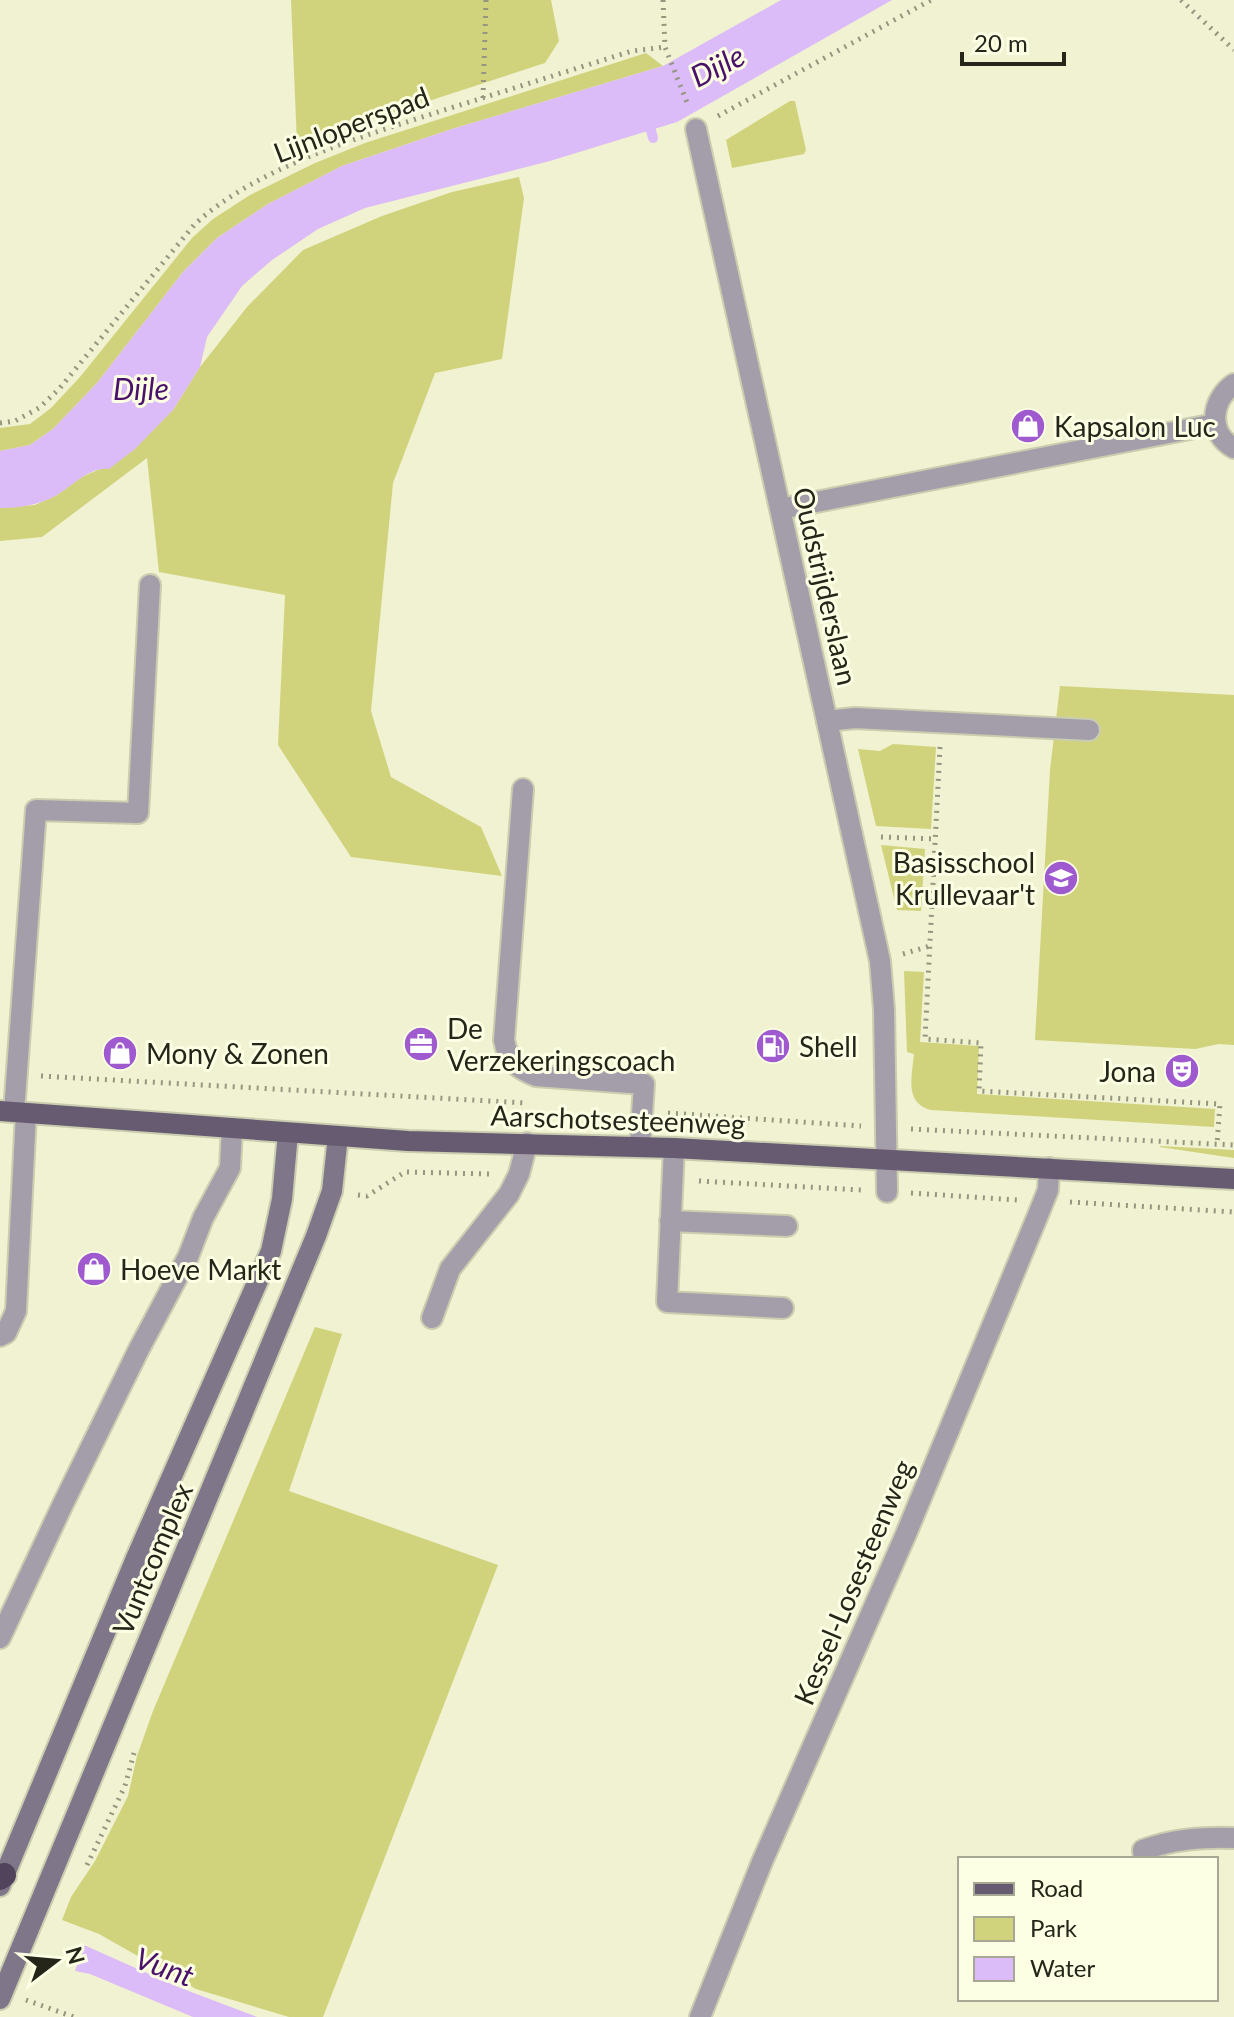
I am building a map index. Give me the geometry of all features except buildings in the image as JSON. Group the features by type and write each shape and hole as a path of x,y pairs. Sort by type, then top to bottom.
{"main road":[{"name":"Aarschotsesteenweg","path":"13,1112 408,1141 640,1146 1234,1179"},
{"name":"Vuntcomplex","path":"1,1880 136,1558 271,1251 282,1199 288,1133"},
{"name":"Vuntcomplex","path":"3,1993 316,1236 332,1191 338,1136"}],"street":[{"name":"Oudstrijderslaan","path":"696,129 883,984 887,1192"},
{"path":"1234,384 1218,400 1215,424 1220,435 1234,448"},
{"path":"780,509 1215,424"},
{"path":"0,1336 6,1333 16,1311 13,1112 36,810 138,813 150,585"},
{"path":"827,721 855,718 1089,730"},
{"path":"523,789 504,1040 507,1057 519,1069 536,1076 644,1084 640,1146"},
{"path":"0,1638 70,1489 230,1168 232,1128"},
{"path":"432,1318 450,1269 509,1194 519,1174 527,1143"},
{"path":"674,1148 667,1302 783,1308"},
{"name":"Kessel-Losesteenweg","path":"700,2017 762,1862 906,1534 1038,1215 1048,1190 1049,1168"},
{"path":"670,1221 787,1226"},
{"path":"1144,1857 1143,1850 1160,1844 1196,1837 1234,1838"}],"path":[{"path":"483,98 486,0"},
{"path":"663,0 665,47 696,129 931,0"},
{"path":"1181,0 1234,50"},
{"name":"Lijnloperspad","path":"0,423 15,421 39,408 59,389 194,225 210,211 275,173 326,150 483,98 632,51 665,47"},
{"path":"942,722 925,1039 981,1043 979,1091 1220,1104 1217,1144"},
{"path":"852,835 936,839"},
{"path":"902,955 930,946"},
{"path":"16,1074 538,1104"},
{"path":"642,1112 831,1124"},
{"path":"933,1130 1234,1145"},
{"path":"367,1196 405,1172 492,1174"},
{"path":"887,1192 1007,1199"},
{"path":"1066,1202 1234,1212"},
{"path":"3,1993 74,2017"}],"green space":[{"path":"291,0 551,0 559,41 545,63 297,144"},
{"path":"646,53 663,66 452,129 342,166 268,204 217,238 183,272 97,383 53,429 30,445 0,451 0,428 30,424 51,408 80,377 192,238 213,219 250,195 365,143"},
{"path":"790,101 795,101 806,150 804,154 732,168 726,140"},
{"path":"519,177 524,198 502,359 435,373 393,483 371,711 391,777 481,827 502,876 351,857 278,745 285,595 159,572 147,458 42,537 0,541 0,508 35,505 57,495 82,477 102,468 173,410 200,367 247,307 303,250 382,216 452,192"},
{"path":"1060,686 1234,695 1234,1045 1219,1044 1195,1049 1035,1040 1050,770"},
{"path":"893,744 936,747 931,829 876,826 858,749 880,751"},
{"path":"881,845 925,849 921,911 897,910"},
{"path":"904,971 924,972 920,1042 979,1046 977,1094 1215,1109 1214,1127 931,1110 922,1106 913,1095 914,1054 907,1052"},
{"path":"1160,1147 1234,1150 1234,1158"},
{"path":"315,1327 342,1334 289,1491 498,1565 323,2017 289,2017 196,1989 99,1934 62,1920 71,1897 95,1861 128,1796 137,1756 153,1711"}],"water":[{"name":"Dijle","path":"781,0 892,0 677,122 550,161 365,208 318,229 272,260 242,286 207,337 200,367 173,410 135,449 109,469 88,474 50,498 29,505 0,508 0,451 30,445 53,429 97,383 183,272 217,238 268,204 342,166 452,129 663,66"},
{"path":"84,1945 178,1987 257,2017 193,2017 90,1974 75,1971"}],"waterway":[{"path":"647,116 653,138"}],"place":[{"name":"Kapsalon Luc","path":"1028,426"},
{"name":"Basisschool Krullevaar't","path":"1061,878"},
{"name":"De Verzekeringscoach","path":"421,1044"},
{"name":"Shell","path":"773,1046"},
{"name":"Mony & Zonen","path":"120,1053"},
{"name":"Jona","path":"1182,1071"},
{"name":"Hoeve Markt","path":"94,1269"}],"water label":[{"name":"Vunt","path":"165,1966"}]}
